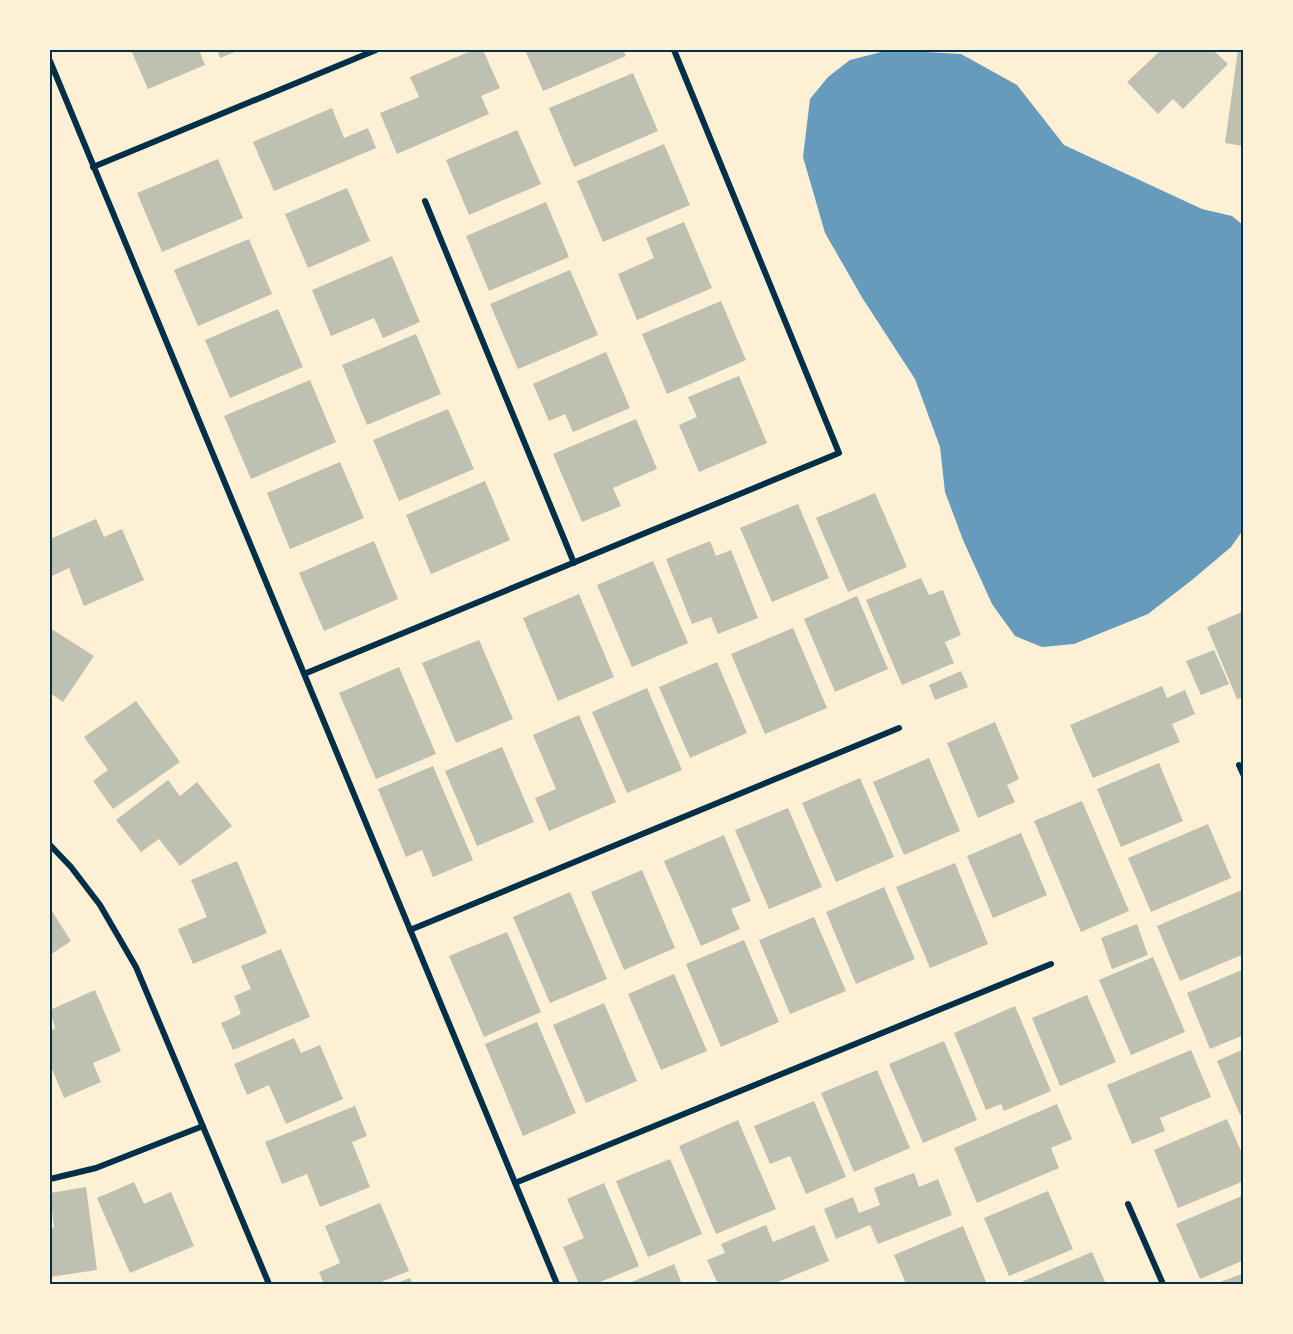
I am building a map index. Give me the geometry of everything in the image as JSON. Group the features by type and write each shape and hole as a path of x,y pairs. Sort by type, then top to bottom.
{"street":[{"path":"93,167 376,50"},
{"path":"304,674 839,453 674,50"},
{"path":"50,61 557,1284"},
{"path":"425,201 574,563"},
{"path":"410,930 899,728"},
{"path":"1239,765 1244,776"},
{"path":"50,845 71,867 100,905 136,967 269,1284"},
{"path":"515,1184 1050,964"},
{"path":"50,1179 96,1168 203,1126"},
{"path":"1128,1204 1163,1284"}],"water":[{"path":"889,50 961,54 1017,85 1064,145 1202,209 1232,216 1243,225 1243,530 1231,547 1148,614 1074,644 1042,647 1015,636 992,604 963,540 945,492 940,447 915,379 863,299 825,233 803,157 810,99 828,77 850,60"}],"building":[{"path":"131,50 199,50 205,65 148,89"},
{"path":"217,50 240,50 220,58"},
{"path":"473,50 483,50 500,88 481,96 489,114 397,154 380,113 419,97 410,77"},
{"path":"525,50 623,50 626,56 543,91"},
{"path":"1161,50 1213,50 1228,64 1183,109 1173,99 1158,114 1127,82"},
{"path":"1238,50 1244,50 1244,146 1225,143"},
{"path":"633,73 658,131 574,167 549,108"},
{"path":"332,108 344,138 368,128 376,148 274,191 253,142"},
{"path":"517,130 541,184 469,215 446,160"},
{"path":"664,144 690,205 603,242 577,181"},
{"path":"218,159 243,218 162,252 137,193"},
{"path":"347,188 370,241 308,268 285,214"},
{"path":"546,202 569,257 489,291 466,236"},
{"path":"684,222 712,288 637,320 618,274 654,258 646,238"},
{"path":"249,239 272,294 198,326 174,270"},
{"path":"392,256 420,322 383,338 374,318 331,336 312,290"},
{"path":"570,270 598,335 518,369 490,304"},
{"path":"721,301 746,360 667,394 642,334"},
{"path":"278,309 303,367 230,398 205,340"},
{"path":"416,334 441,394 367,425 342,365"},
{"path":"606,352 630,408 573,432 565,414 549,421 533,384"},
{"path":"739,376 767,443 699,472 679,425 697,417 688,397"},
{"path":"310,380 336,442 251,479 224,416"},
{"path":"448,409 474,469 399,501 373,440"},
{"path":"636,419 657,469 613,488 621,506 582,522 553,454"},
{"path":"340,462 364,518 290,549 267,493"},
{"path":"485,481 510,540 431,574 406,515"},
{"path":"875,493 907,567 848,592 816,518"},
{"path":"798,504 829,578 772,602 740,528"},
{"path":"96,519 104,537 122,529 144,580 84,606 69,568 50,577 50,539"},
{"path":"374,541 398,599 324,631 299,573"},
{"path":"710,541 716,556 731,550 758,618 718,634 711,617 692,624 666,559"},
{"path":"653,561 688,643 632,667 597,585"},
{"path":"921,578 929,595 943,590 961,635 945,642 954,663 902,685 866,600"},
{"path":"579,594 614,677 558,701 523,618"},
{"path":"857,596 888,669 835,692 804,619"},
{"path":"1244,611 1244,697 1237,699 1207,627"},
{"path":"50,628 94,656 63,702 50,693"},
{"path":"793,628 827,708 765,734 731,654"},
{"path":"479,640 513,719 456,743 422,663"},
{"path":"1214,650 1229,684 1201,695 1186,661"},
{"path":"717,662 747,733 690,758 659,687"},
{"path":"399,667 436,754 376,779 339,693"},
{"path":"961,671 968,687 935,700 929,685"},
{"path":"1162,686 1167,698 1185,690 1195,714 1172,724 1180,742 1093,778 1070,725"},
{"path":"647,688 682,770 627,793 592,712"},
{"path":"136,701 180,762 113,809 93,781 108,770 84,737"},
{"path":"579,715 616,802 549,831 535,798 556,789 533,735"},
{"path":"995,722 1019,779 1007,785 1015,802 978,818 947,743"},
{"path":"502,747 534,822 477,846 445,771"},
{"path":"929,758 960,831 904,855 873,782"},
{"path":"1159,763 1183,821 1121,847 1097,789"},
{"path":"433,766 473,860 433,877 422,850 406,857 378,789"},
{"path":"860,778 894,857 836,882 802,803"},
{"path":"168,780 180,796 197,782 232,826 180,866 159,839 141,852 116,820"},
{"path":"1082,801 1129,911 1081,932 1034,821"},
{"path":"788,808 822,887 769,909 735,830"},
{"path":"1208,824 1231,878 1151,912 1128,858"},
{"path":"1021,833 1047,895 993,918 967,856"},
{"path":"724,835 751,901 731,909 740,929 701,946 664,861"},
{"path":"237,861 267,933 193,964 178,929 207,917 191,880"},
{"path":"955,863 988,944 930,968 896,887"},
{"path":"642,870 675,948 624,970 591,892"},
{"path":"884,887 915,959 856,984 826,912"},
{"path":"1242,890 1244,954 1180,981 1157,926"},
{"path":"570,892 607,979 550,1003 513,917"},
{"path":"50,908 71,941 50,955"},
{"path":"814,917 846,991 790,1014 759,940"},
{"path":"1137,924 1148,955 1112,969 1101,938"},
{"path":"507,932 541,1012 484,1037 449,956"},
{"path":"744,940 779,1022 721,1047 686,964"},
{"path":"281,949 310,1017 233,1050 221,1023 241,1014 234,996 251,989 241,966"},
{"path":"1153,957 1185,1032 1131,1055 1099,980"},
{"path":"1244,969 1244,1035 1210,1049 1187,993"},
{"path":"674,974 707,1051 661,1070 628,994"},
{"path":"95,990 121,1051 93,1063 101,1082 64,1098 50,1064 50,1031 55,1028 50,1010"},
{"path":"1087,995 1116,1062 1060,1086 1032,1018"},
{"path":"604,1003 637,1081 586,1103 553,1025"},
{"path":"1015,1006 1051,1091 1004,1111 1001,1104 986,1110 954,1033"},
{"path":"537,1022 576,1113 523,1136 485,1044"},
{"path":"294,1038 301,1053 320,1045 343,1099 286,1124 269,1085 247,1095 234,1064"},
{"path":"944,1041 977,1120 923,1143 889,1064"},
{"path":"1244,1049 1244,1113 1240,1115 1217,1061"},
{"path":"1191,1050 1211,1097 1160,1118 1165,1131 1132,1144 1107,1085"},
{"path":"877,1070 910,1148 854,1172 821,1093"},
{"path":"814,1101 846,1177 806,1194 790,1156 770,1164 754,1126"},
{"path":"1057,1104 1072,1139 1051,1148 1059,1168 977,1203 954,1148"},
{"path":"355,1106 367,1136 352,1142 370,1187 320,1207 307,1174 282,1184 265,1142"},
{"path":"1227,1119 1244,1158 1244,1181 1178,1208 1154,1150"},
{"path":"738,1120 776,1209 716,1234 679,1146"},
{"path":"670,1159 702,1234 648,1257 616,1181"},
{"path":"914,1173 919,1187 938,1179 952,1215 878,1244 870,1225 836,1239 824,1209 853,1197 859,1213 880,1205 874,1188"},
{"path":"134,1182 144,1204 171,1192 194,1246 130,1273 97,1198"},
{"path":"604,1183 639,1266 595,1284 579,1284 563,1247 584,1238 567,1199"},
{"path":"86,1187 97,1270 50,1277 50,1228 54,1228 50,1193"},
{"path":"1048,1191 1073,1249 1009,1276 984,1218"},
{"path":"1244,1195 1244,1260 1200,1279 1176,1224"},
{"path":"380,1203 409,1271 376,1284 324,1284 319,1272 340,1263 325,1226"},
{"path":"766,1225 773,1242 814,1225 829,1261 773,1284 718,1284 707,1260 725,1253 721,1244"},
{"path":"963,1226 986,1282 980,1284 906,1284 894,1255"},
{"path":"1092,1252 1106,1284 1019,1283"},
{"path":"674,1264 682,1284 627,1284"},
{"path":"1244,1273 1244,1284 1215,1284"},
{"path":"410,1278 413,1284 394,1284"}]}
